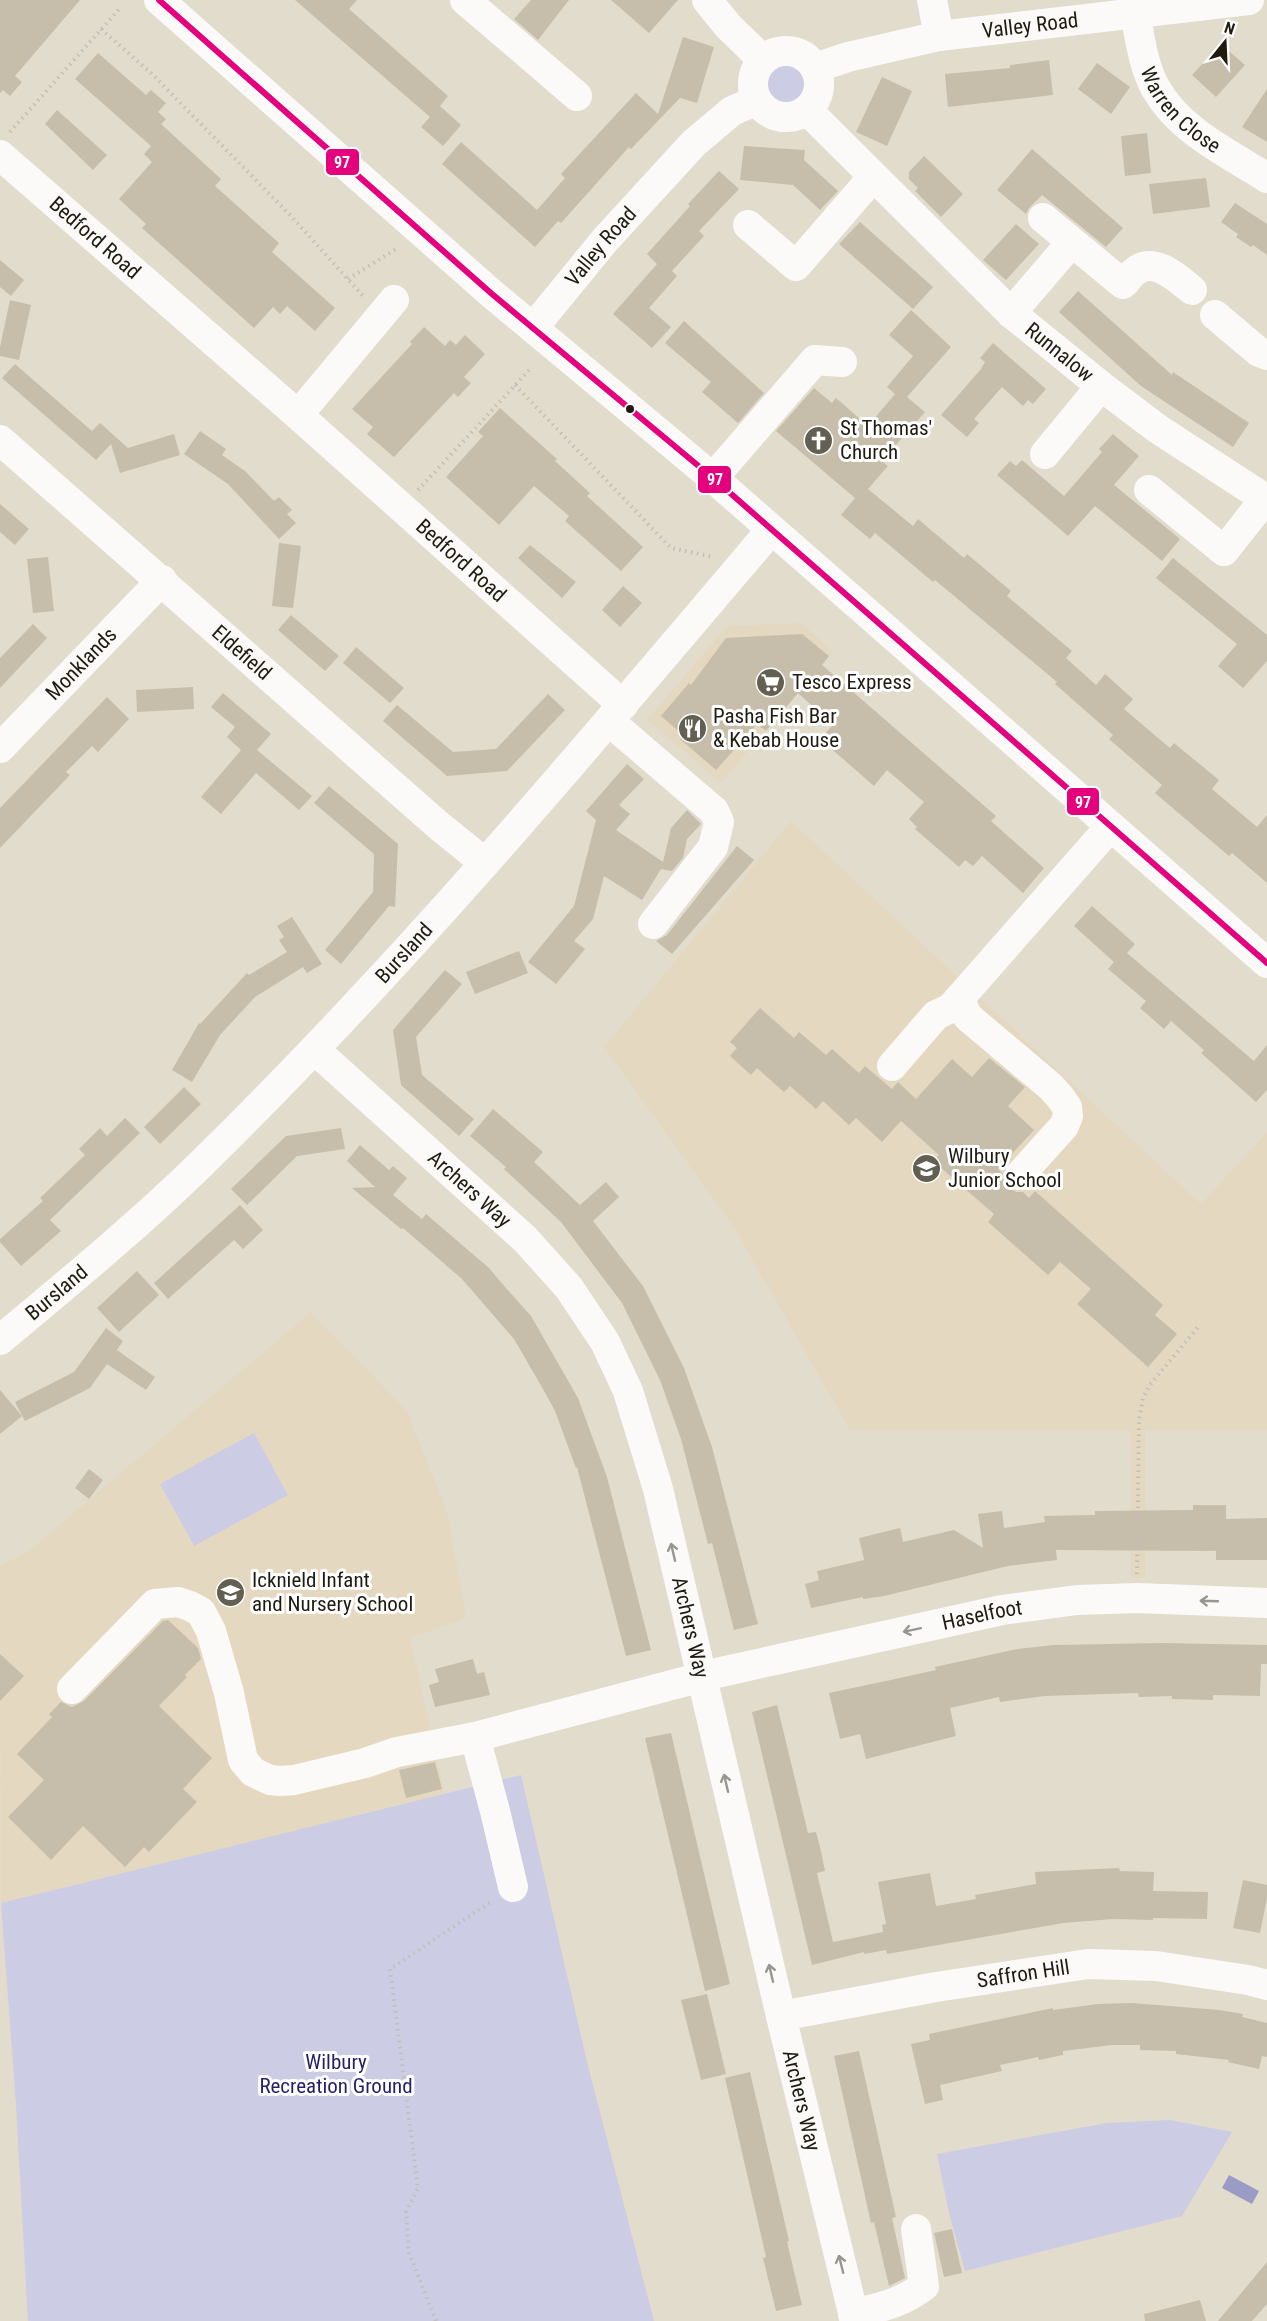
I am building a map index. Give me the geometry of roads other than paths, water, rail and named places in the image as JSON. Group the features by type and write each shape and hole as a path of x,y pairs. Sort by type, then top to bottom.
{"street":[{"path":"159,0 492,294 713,478 1267,963"},
{"path":"707,0 728,26 763,60"},
{"path":"932,0 939,36"},
{"name":"Valley Road","path":"815,68 848,57 939,36 1248,0"},
{"path":"482,5 578,96"},
{"name":"Warren Close","path":"1135,13 1144,57 1156,88 1175,115 1204,138 1267,178"},
{"path":"791,52 809,60 818,75 819,90 807,110 789,117 780,116 770,113 757,100 753,79 763,60 772,54 791,52"},
{"name":"Valley Road","path":"533,328 605,240 694,143 732,111 757,100"},
{"name":"Runnalow","path":"807,110 1011,313 1158,429 1266,499"},
{"name":"Bedford Road","path":"4,145 402,508 616,713 647,755 714,811 719,822 713,847 653,924"},
{"path":"748,225 796,266 873,177"},
{"path":"1043,218 1123,284 1137,269 1156,267 1174,276 1191,290"},
{"path":"1011,313 1071,243"},
{"path":"298,415 387,308"},
{"path":"1215,315 1267,355"},
{"path":"713,478 815,360 842,362"},
{"path":"1045,454 1101,386"},
{"name":"Eldefield","path":"0,440 162,580 438,825 485,863"},
{"path":"1149,490 1224,550 1266,499"},
{"name":"Bursland","path":"0,1340 201,1165 315,1050 485,863 771,530"},
{"name":"Monklands","path":"0,748 162,580"},
{"path":"892,1066 936,1015 951,1008 1110,827"},
{"path":"959,999 968,1017 1051,1087 1067,1107 1068,1116 1064,1126 1020,1175"},
{"name":"Archers Way","path":"315,1050 525,1239 569,1288 605,1342 628,1391 658,1489 780,2016 854,2317"},
{"name":"Haselfoot","path":"72,1689 155,1604 178,1602 190,1605 201,1612 208,1622 229,1693 243,1760 253,1772 281,1781 365,1763 398,1752 475,1737 702,1677 1002,1610 1077,1600 1137,1598 1267,1603"},
{"path":"475,1737 513,1887"},
{"name":"Saffron Hill","path":"780,2016 936,1987 1088,1965 1156,1966 1267,1985"},
{"path":"854,2317 908,2298 924,2286 916,2229"}],"water":[{"path":"1229,2175 1259,2191 1252,2204 1222,2188"}],"place":[{"name":"St Thomas' Church","path":"819,440"},
{"name":"Tesco Express","path":"771,682"},
{"name":"Pasha Fish Bar & Kebab House","path":"692,728"},
{"name":"Wilbury Junior School","path":"927,1168"},
{"name":"Icknield Infant and Nursery School","path":"231,1592"}],"park label":[{"name":"Wilbury Recreation Ground","path":"336,2074"}]}
